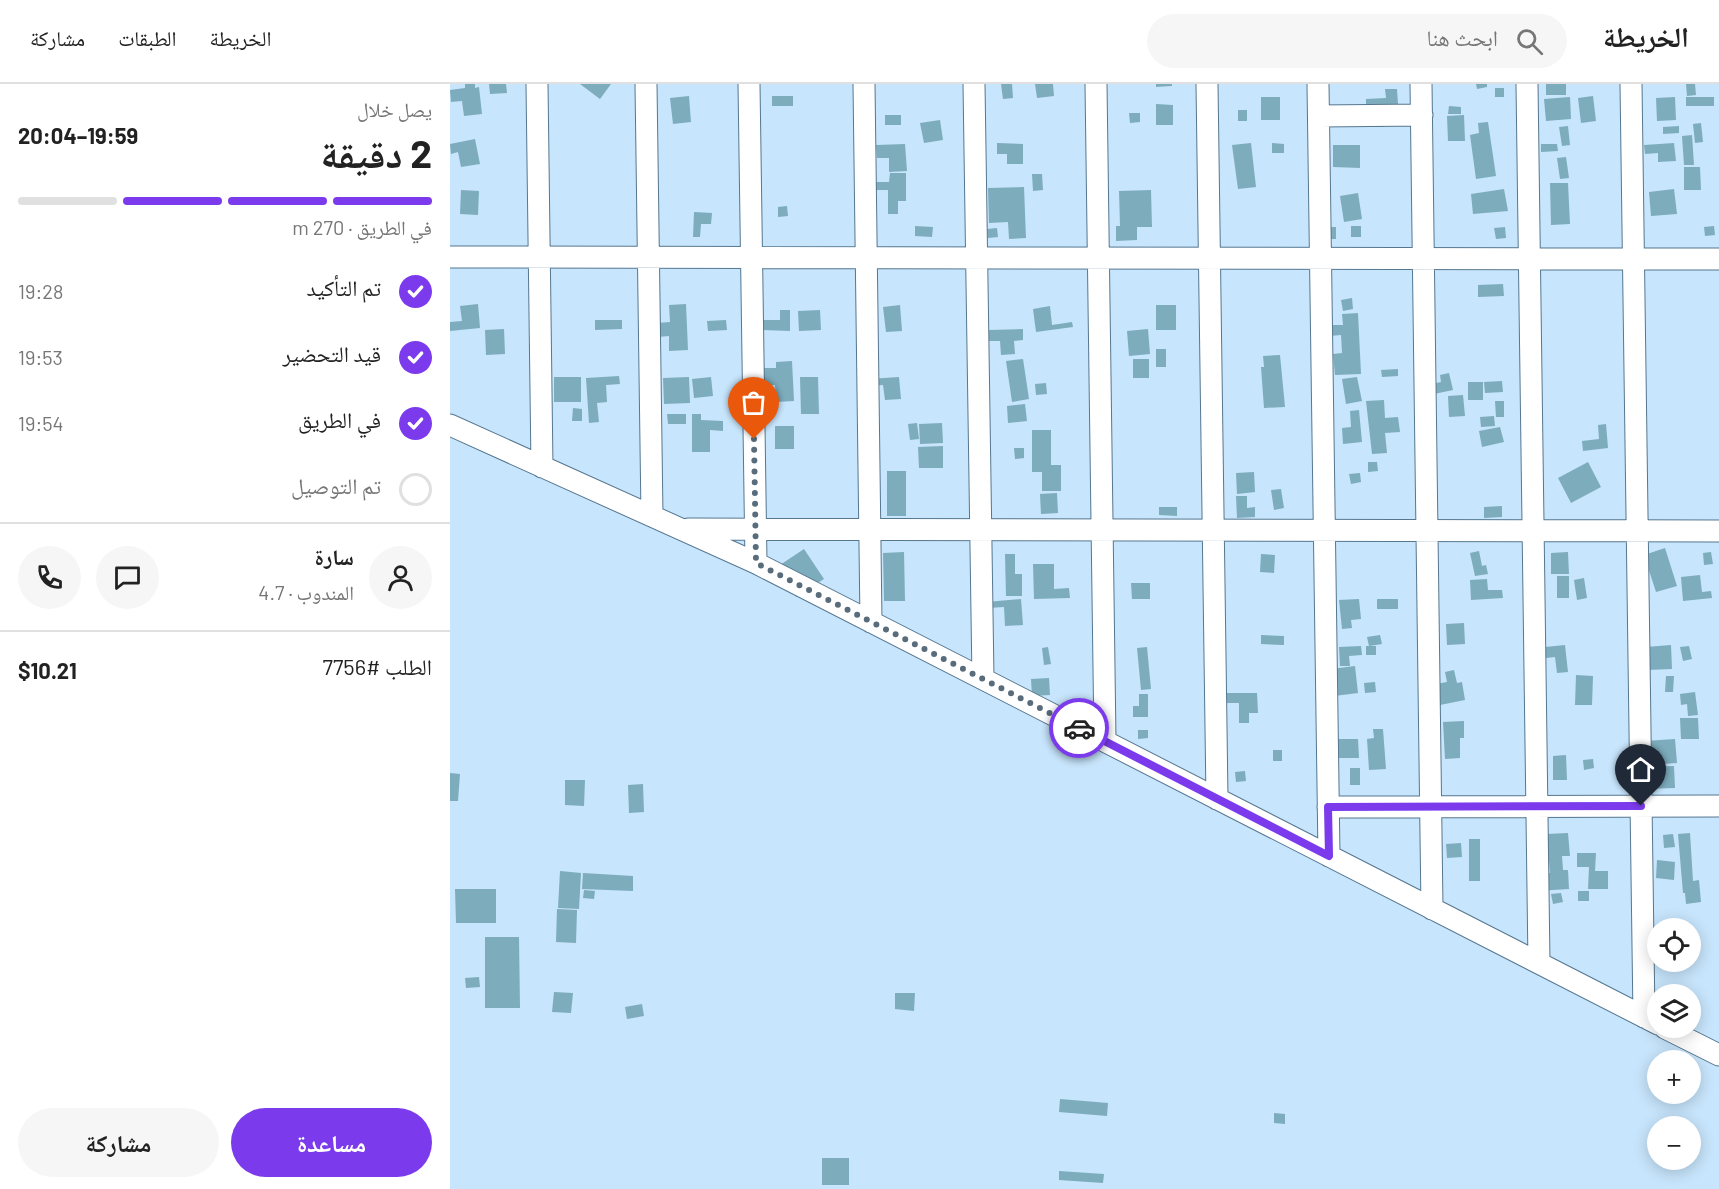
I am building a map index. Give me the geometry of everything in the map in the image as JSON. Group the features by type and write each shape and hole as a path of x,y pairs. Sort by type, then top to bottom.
{"street":[{"path":"537,84 542,467"},
{"path":"646,84 652,516"},
{"path":"749,84 756,563"},
{"path":"864,84 871,622"},
{"path":"974,84 983,679"},
{"path":"1096,84 1105,741"},
{"path":"1208,84 1217,799"},
{"path":"1318,84 1329,856"},
{"path":"1421,84 1432,909"},
{"path":"1527,84 1539,963"},
{"path":"1631,84 1641,806 1649,984"},
{"path":"1319,116 1422,115"},
{"path":"450,257 1719,259"},
{"path":"450,425 756,563 1647,1018"},
{"path":"680,529 1719,531"},
{"path":"1328,807 1719,806"},
{"path":"1685,1038 1719,1055"}],"building":[{"path":"465,84 475,84 475,88 479,87 482,114 464,116 462,101 451,102 450,90 465,88"},
{"path":"489,84 506,84 507,93 490,94"},
{"path":"580,84 611,84 600,99"},
{"path":"1001,84 1012,84 1013,98 1003,99"},
{"path":"1035,84 1053,84 1054,96 1037,98"},
{"path":"1156,84 1172,84 1172,86 1156,87"},
{"path":"1476,84 1487,84 1487,87 1477,89"},
{"path":"1546,84 1566,84 1566,95 1546,95"},
{"path":"1686,84 1695,84 1696,95 1687,96"},
{"path":"1495,88 1504,88 1504,97 1495,97"},
{"path":"1385,89 1397,89 1398,104 1383,104 1384,127 1366,127 1366,99 1386,98"},
{"path":"689,96 691,122 673,124 670,98"},
{"path":"772,96 793,96 793,106 772,106"},
{"path":"1593,96 1596,121 1581,123 1578,98"},
{"path":"1261,97 1280,97 1280,120 1261,120"},
{"path":"1570,97 1571,119 1546,121 1544,99"},
{"path":"1675,97 1676,120 1657,121 1656,98"},
{"path":"1686,97 1714,97 1714,106 1686,106"},
{"path":"1156,104 1173,105 1173,125 1156,125"},
{"path":"1449,106 1461,107 1461,114 1448,114"},
{"path":"1238,110 1247,110 1247,121 1238,121"},
{"path":"1129,113 1140,113 1140,122 1130,123"},
{"path":"885,115 901,115 901,125 885,125"},
{"path":"1464,115 1465,141 1448,141 1447,116"},
{"path":"940,120 943,140 924,143 920,123"},
{"path":"1488,122 1496,176 1476,179 1470,135 1479,133 1478,123"},
{"path":"1701,123 1703,142 1695,143 1693,124"},
{"path":"1568,126 1570,145 1562,146 1559,127"},
{"path":"1679,126 1679,133 1663,134 1663,127"},
{"path":"1692,135 1694,165 1684,165 1682,136"},
{"path":"475,139 480,164 461,167 458,152 451,154 450,144"},
{"path":"997,143 1023,144 1023,164 1007,164 1007,154 997,154"},
{"path":"1251,143 1256,187 1238,189 1232,145"},
{"path":"1272,143 1284,144 1284,153 1272,153"},
{"path":"1674,143 1676,161 1658,162 1658,153 1645,154 1644,145"},
{"path":"905,144 907,171 889,172 889,158 877,158 876,145"},
{"path":"1541,144 1557,144 1558,151 1541,152"},
{"path":"1333,145 1360,145 1360,168 1333,167"},
{"path":"1566,157 1569,178 1560,179 1557,158"},
{"path":"1684,167 1700,167 1701,190 1684,190"},
{"path":"890,173 906,173 906,201 898,201 898,214 888,214 888,190 870,190 869,182 889,182"},
{"path":"1032,174 1042,174 1043,190 1033,191"},
{"path":"1550,183 1568,183 1570,224 1551,225"},
{"path":"1024,187 1026,238 1009,239 1008,222 989,223 988,188"},
{"path":"1504,189 1508,211 1473,214 1471,194"},
{"path":"1674,189 1677,214 1651,216 1649,192"},
{"path":"461,190 479,191 478,215 460,214"},
{"path":"1151,190 1152,227 1137,227 1137,240 1116,241 1116,226 1120,226 1119,191"},
{"path":"1358,193 1362,219 1344,222 1340,196"},
{"path":"787,206 788,216 778,217 778,207"},
{"path":"694,212 712,213 711,224 701,224 700,237 693,237"},
{"path":"915,226 933,227 932,237 915,236"},
{"path":"1351,226 1361,226 1361,237 1351,237"},
{"path":"1714,226 1715,235 1705,236 1704,227"},
{"path":"1327,227 1336,227 1336,239 1327,239"},
{"path":"1505,227 1506,238 1496,239 1494,228"},
{"path":"997,228 998,237 988,238 987,229"},
{"path":"1503,284 1504,296 1478,297 1478,285"},
{"path":"1352,298 1353,309 1343,311 1341,300"},
{"path":"478,304 480,328 450,331 450,322 462,321 460,306"},
{"path":"686,304 688,350 669,351 669,336 658,337 657,323 670,322 669,305"},
{"path":"900,305 902,331 886,332 883,307"},
{"path":"1156,305 1176,305 1176,330 1156,330"},
{"path":"1050,306 1052,325 1072,322 1073,327 1036,332 1033,309"},
{"path":"780,310 790,310 790,331 763,330 763,320 780,320"},
{"path":"820,310 821,330 799,331 798,311"},
{"path":"1358,313 1361,374 1335,375 1333,354 1342,353 1341,335 1330,336 1329,325 1343,325 1342,314"},
{"path":"595,320 622,320 622,329 595,330"},
{"path":"726,320 727,330 708,331 707,321"},
{"path":"504,329 505,354 486,355 485,330"},
{"path":"1023,329 1023,340 1014,341 1015,354 1001,355 1000,341 989,341 989,330"},
{"path":"1148,329 1150,354 1129,356 1127,331"},
{"path":"1156,349 1166,349 1166,367 1156,367"},
{"path":"1280,355 1285,407 1264,408 1261,367 1264,367 1263,356"},
{"path":"1023,359 1029,399 1012,402 1006,361"},
{"path":"1133,359 1149,359 1149,378 1133,378"},
{"path":"792,361 794,401 776,402 775,385 762,385 761,368 776,368 776,362"},
{"path":"1398,369 1398,376 1382,377 1381,370"},
{"path":"1449,373 1453,390 1434,394 1431,384 1441,382 1440,375"},
{"path":"619,376 620,384 606,385 607,402 597,403 599,422 589,423 586,378"},
{"path":"554,377 581,377 581,402 554,402"},
{"path":"689,377 690,403 664,404 663,378"},
{"path":"711,377 713,396 694,398 692,379"},
{"path":"800,377 818,377 819,414 801,414"},
{"path":"899,377 901,399 885,400 883,385 869,386 869,379"},
{"path":"1357,377 1362,401 1346,404 1342,379"},
{"path":"1502,381 1503,392 1485,393 1484,382"},
{"path":"1468,382 1483,382 1483,400 1468,400"},
{"path":"1046,383 1047,394 1036,395 1035,384"},
{"path":"1463,395 1465,416 1449,417 1448,396"},
{"path":"1384,400 1385,418 1398,417 1400,432 1385,433 1387,453 1372,454 1366,401"},
{"path":"1495,401 1504,401 1504,417 1496,417"},
{"path":"1025,404 1027,421 1008,423 1007,406"},
{"path":"573,408 582,409 582,421 572,421"},
{"path":"1359,410 1362,442 1343,444 1342,428 1351,427 1350,411"},
{"path":"667,414 686,414 686,424 668,424"},
{"path":"692,414 701,414 701,420 723,421 723,431 710,430 710,452 692,452"},
{"path":"1494,416 1495,426 1481,427 1480,417"},
{"path":"917,423 919,439 910,440 908,424"},
{"path":"942,423 943,443 920,444 919,424"},
{"path":"1606,424 1608,448 1583,451 1582,441 1599,439 1598,425"},
{"path":"775,426 794,426 794,449 775,449"},
{"path":"1500,427 1504,442 1482,447 1479,431"},
{"path":"1032,430 1051,430 1051,465 1061,465 1061,491 1042,491 1042,472 1032,472"},
{"path":"943,446 943,468 919,468 918,447"},
{"path":"1014,448 1024,448 1024,458 1015,459"},
{"path":"1368,462 1377,462 1378,471 1368,472"},
{"path":"1588,462 1601,487 1571,503 1558,478"},
{"path":"887,471 906,471 906,516 887,516"},
{"path":"1254,472 1255,492 1237,494 1236,473"},
{"path":"1360,473 1361,482 1351,484 1349,474"},
{"path":"1281,489 1284,508 1274,510 1271,490"},
{"path":"1057,493 1058,513 1041,514 1040,494"},
{"path":"1236,496 1247,496 1247,508 1255,507 1255,517 1237,518"},
{"path":"1502,506 1502,517 1484,518 1484,507"},
{"path":"1159,507 1177,507 1177,516 1159,515"},
{"path":"1665,548 1677,586 1656,592 1644,555"},
{"path":"804,549 824,579 796,597 777,567"},
{"path":"1479,551 1482,566 1486,565 1488,574 1475,576 1470,553"},
{"path":"904,552 905,601 884,601 883,553"},
{"path":"1568,552 1569,574 1551,574 1551,553"},
{"path":"1711,552 1713,564 1704,565 1703,553"},
{"path":"1005,554 1015,554 1015,574 1022,574 1022,596 1006,596"},
{"path":"1261,554 1275,555 1274,573 1260,572"},
{"path":"1033,564 1054,564 1054,589 1069,588 1070,598 1034,599"},
{"path":"1700,575 1702,592 1711,591 1712,598 1683,601 1681,577"},
{"path":"1557,576 1569,576 1569,598 1557,598"},
{"path":"1584,578 1587,598 1577,600 1574,580"},
{"path":"1487,579 1488,590 1502,590 1503,598 1471,600 1470,580"},
{"path":"1131,583 1150,583 1150,599 1132,599"},
{"path":"1021,599 1023,625 1005,626 1004,607 987,608 986,602"},
{"path":"1359,599 1361,619 1351,620 1352,628 1342,629 1339,600"},
{"path":"1377,599 1398,599 1398,609 1377,609"},
{"path":"1464,623 1465,644 1447,645 1446,624"},
{"path":"1261,635 1284,636 1284,645 1261,644"},
{"path":"1380,635 1382,644 1369,646 1367,637"},
{"path":"1565,645 1568,672 1557,673 1555,657 1546,658 1545,647"},
{"path":"1671,645 1672,669 1647,670 1646,647"},
{"path":"1361,646 1362,655 1349,656 1350,666 1340,666 1339,647"},
{"path":"1366,646 1376,646 1376,655 1366,655"},
{"path":"1689,646 1692,659 1683,661 1680,647"},
{"path":"1048,647 1051,664 1044,665 1042,648"},
{"path":"1147,647 1151,689 1141,690 1137,648"},
{"path":"1355,666 1358,693 1334,696 1331,669"},
{"path":"1454,670 1457,683 1462,682 1465,700 1440,705 1436,684 1447,682 1445,672"},
{"path":"1576,675 1593,676 1592,705 1575,705"},
{"path":"1666,676 1674,676 1673,692 1665,692"},
{"path":"1049,678 1050,695 1032,696 1031,679"},
{"path":"1375,682 1376,692 1365,693 1364,683"},
{"path":"1695,692 1698,715 1688,716 1687,704 1681,705 1680,694"},
{"path":"1225,693 1257,693 1258,713 1249,713 1249,723 1239,723 1239,703 1225,703"},
{"path":"1139,694 1148,694 1148,717 1133,717 1133,706 1139,706"},
{"path":"1680,718 1698,718 1699,739 1681,739"},
{"path":"1464,721 1464,738 1460,738 1460,758 1445,759 1443,722"},
{"path":"1373,729 1383,729 1386,769 1369,770 1367,739 1374,738"},
{"path":"1138,730 1148,730 1148,738 1138,739"},
{"path":"1338,739 1358,739 1359,758 1339,758"},
{"path":"1675,739 1677,763 1647,765 1645,741"},
{"path":"1273,750 1282,750 1282,761 1273,761"},
{"path":"1566,755 1567,780 1553,780 1553,756"},
{"path":"1593,759 1594,768 1584,770 1583,760"},
{"path":"1674,766 1675,788 1645,789 1644,767"},
{"path":"1350,768 1360,768 1360,785 1350,785"},
{"path":"1245,771 1246,781 1236,782 1235,772"},
{"path":"450,773 460,774 458,801 450,801"},
{"path":"565,780 585,780 584,806 565,805"},
{"path":"643,784 644,812 629,813 628,785"},
{"path":"1568,833 1570,856 1562,856 1563,870 1568,870 1569,889 1537,891 1536,874 1550,873 1547,834"},
{"path":"1690,833 1693,881 1699,880 1701,902 1686,904 1678,834"},
{"path":"1673,834 1675,847 1664,848 1663,835"},
{"path":"1469,839 1480,839 1480,881 1469,881"},
{"path":"1461,843 1462,857 1447,858 1446,844"},
{"path":"1577,853 1596,853 1595,871 1608,871 1608,889 1588,889 1589,867 1577,867"},
{"path":"1657,860 1675,862 1674,880 1656,878"},
{"path":"560,871 581,873 579,909 558,908"},
{"path":"583,873 633,876 633,891 582,889"},
{"path":"455,889 496,889 496,923 456,923"},
{"path":"584,890 595,891 594,899 583,898"},
{"path":"1578,891 1589,891 1589,901 1578,901"},
{"path":"1561,893 1563,902 1553,904 1551,894"},
{"path":"557,909 577,910 576,943 556,942"},
{"path":"485,937 519,937 520,1008 485,1008"},
{"path":"479,977 480,987 466,988 465,978"},
{"path":"554,992 573,993 571,1013 552,1012"},
{"path":"895,993 915,993 914,1011 895,1009"},
{"path":"642,1004 644,1016 627,1019 625,1007"},
{"path":"1060,1099 1108,1103 1107,1116 1059,1112"},
{"path":"1274,1113 1285,1114 1285,1124 1274,1123"},
{"path":"822,1158 849,1158 849,1185 822,1185"},
{"path":"1059,1171 1104,1174 1103,1183 1059,1180"}],"way so far":[{"path":"754,439 756,563 1079,728"}],"route":[{"path":"1079,728 1329,856 1328,807 1641,806"}]}
